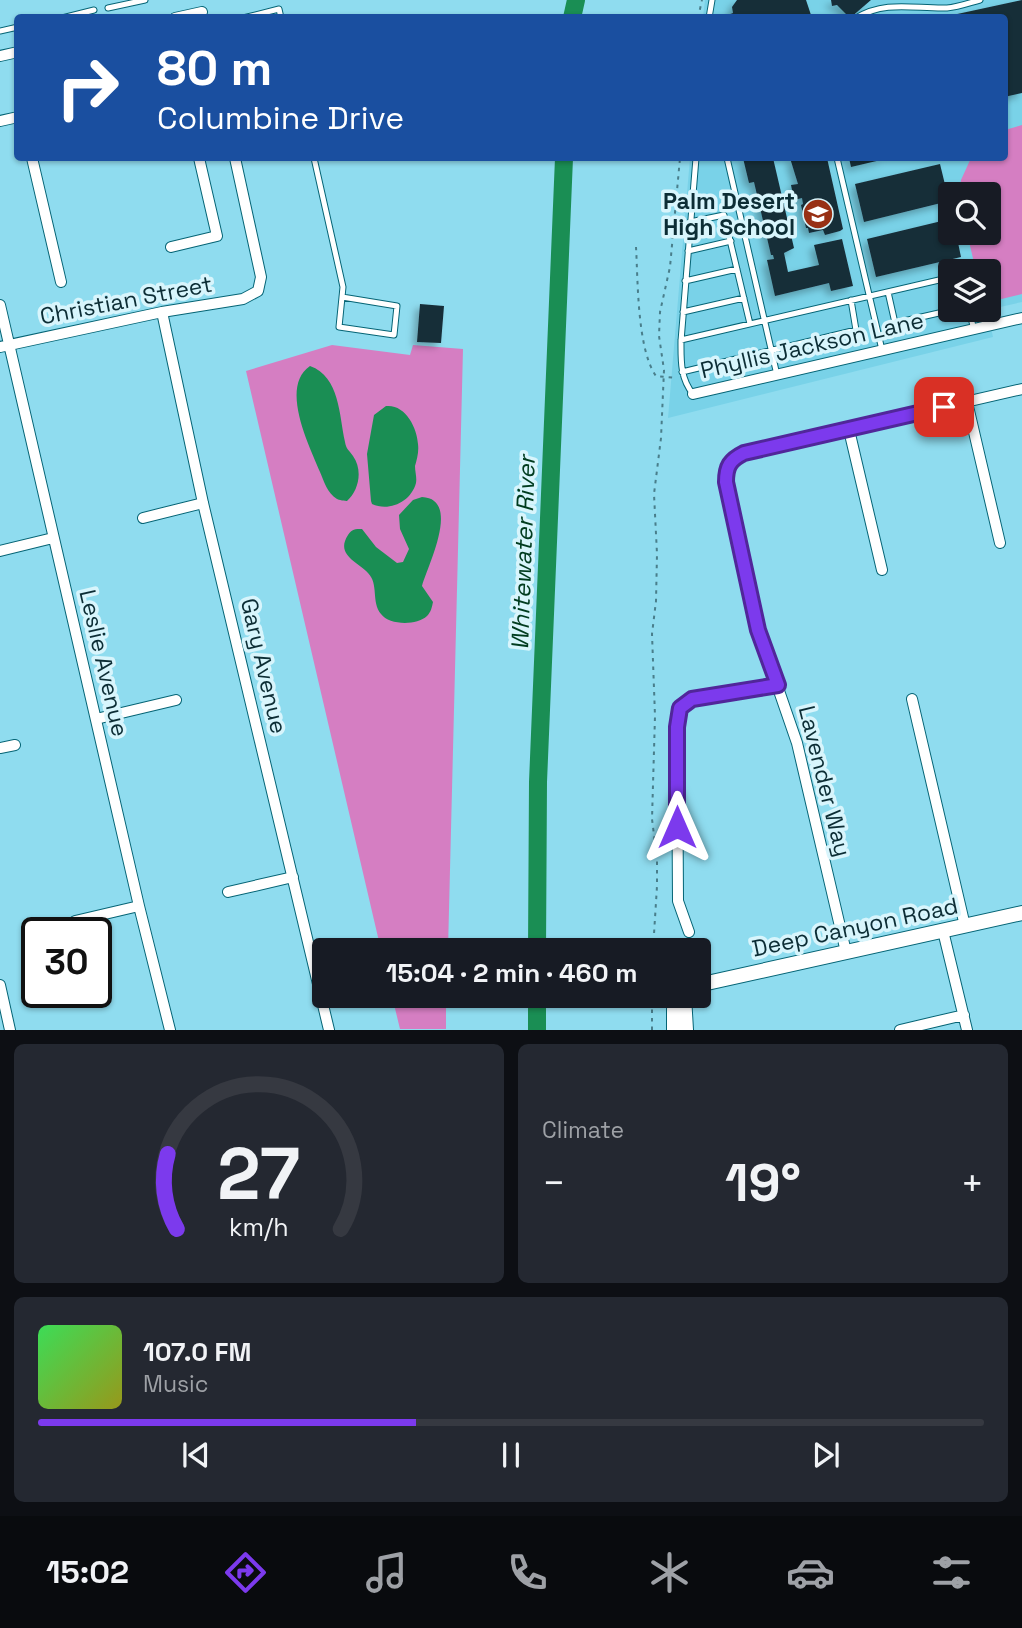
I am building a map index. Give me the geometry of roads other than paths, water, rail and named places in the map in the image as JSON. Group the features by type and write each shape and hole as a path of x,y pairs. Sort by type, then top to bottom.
{"street":[{"path":"33,161 61,282"},
{"path":"171,247 218,236 200,161"},
{"name":"Christian Street","path":"5,346 162,312 243,299 258,291 261,277 236,161"},
{"name":"Leslie Avenue","path":"0,305 5,346 170,1030"},
{"name":"Gary Avenue","path":"162,312 203,503 329,1030"},
{"name":"Phyllis Jackson Lane","path":"694,394 1022,318"},
{"path":"882,570 849,429 1022,389"},
{"path":"967,402 1000,543"},
{"name":"Lavender Way","path":"846,951 806,777 758,630 726,482 726,470 731,460 744,453 849,429"},
{"path":"143,518 203,503"},
{"path":"0,551 53,538"},
{"path":"689,932 678,901 677,727 680,708 692,699 778,685"},
{"path":"912,699 965,926"},
{"path":"96,719 176,701"},
{"path":"0,748 15,745"},
{"path":"228,892 293,877"},
{"path":"92,917 139,906"},
{"name":"Deep Canyon Road","path":"711,982 1022,913"},
{"path":"943,931 967,1030"},
{"path":"0,985 10,1030"},
{"path":"674,1030 675,1008"},
{"path":"684,1008 685,1030"},
{"path":"900,1030 964,1015"}],"lane":[{"path":"108,8 145,0"},
{"path":"277,0 280,14"},
{"path":"862,14 872,8 895,4 948,8 980,0"},
{"path":"259,14 279,9"},
{"path":"78,14 94,10"},
{"path":"315,161 343,287 342,297 339,327 394,335 397,306 342,297"},
{"path":"694,394 686,386 683,375 681,340 696,161"},
{"path":"728,161 777,375"},
{"path":"838,161 882,351"},
{"path":"690,222 724,215 750,324"},
{"path":"688,251 731,241"},
{"path":"685,281 737,269"},
{"path":"681,340 938,280"},
{"path":"888,292 895,323 938,313"},
{"path":"683,312 744,298"},
{"path":"683,375 856,330 852,300"},
{"path":"972,322 974,330"}],"waterway":[{"name":"Whitewater River","path":"573,14 576,0"},
{"name":"Whitewater River","path":"537,938 538,782 564,161"},
{"name":"Whitewater River","path":"537,1008 537,1030"}],"place":[{"name":"Palm Desert High School","path":"818,214"}]}
